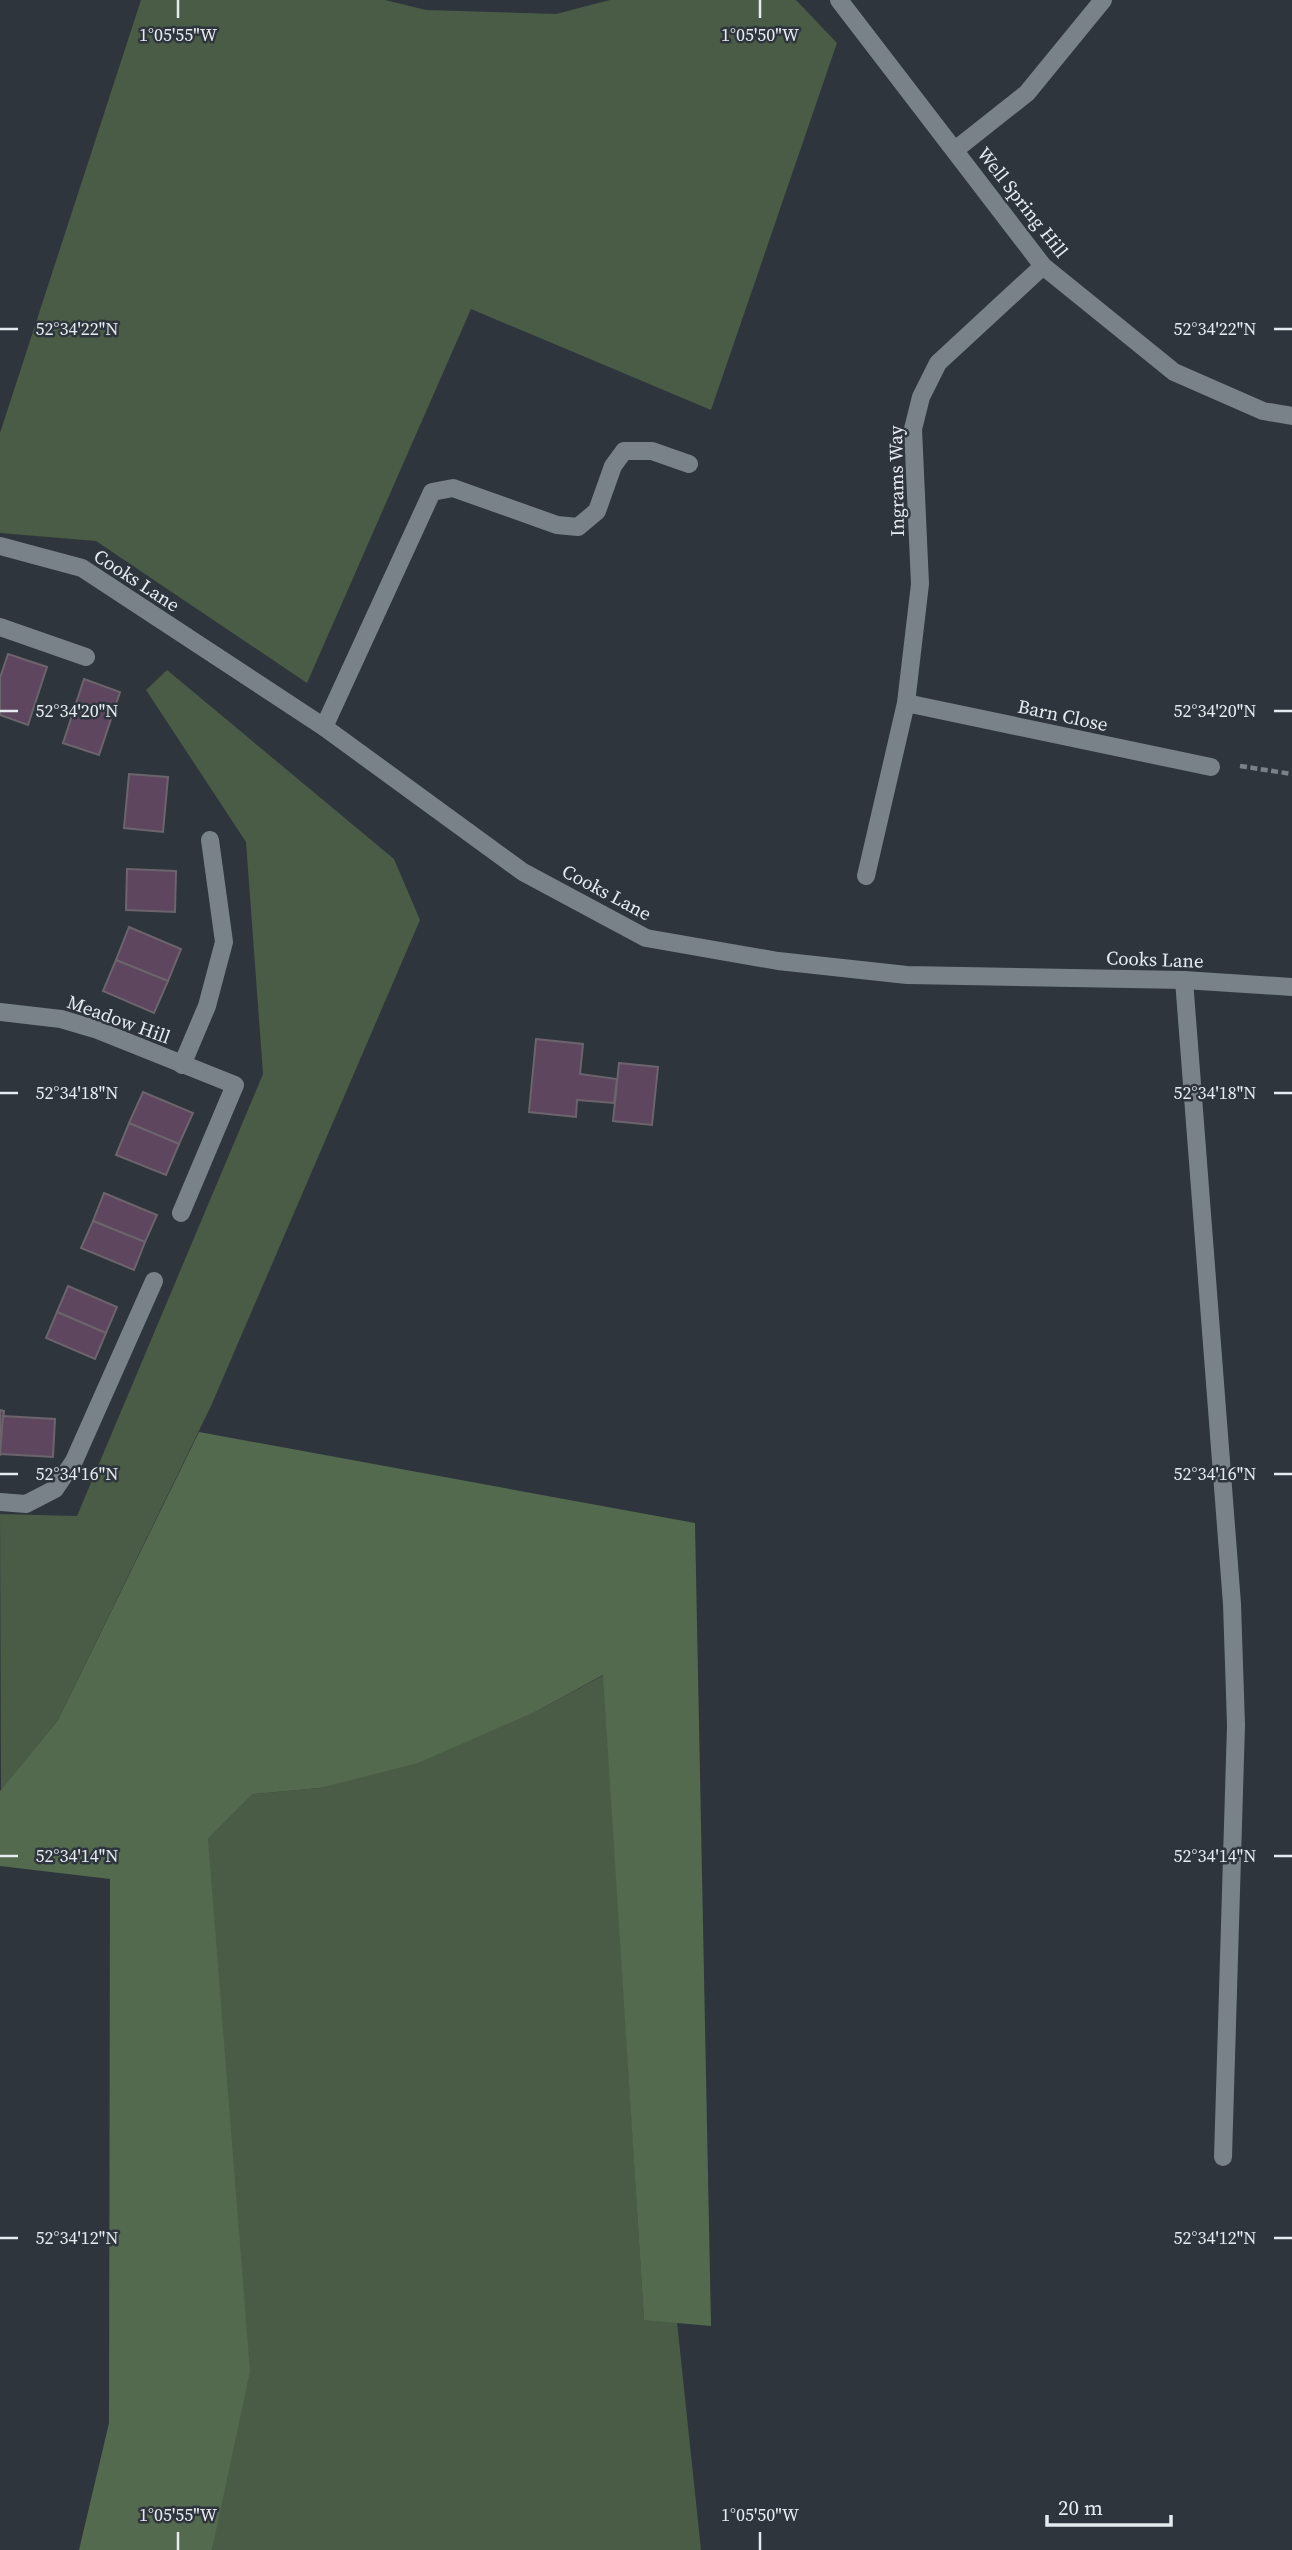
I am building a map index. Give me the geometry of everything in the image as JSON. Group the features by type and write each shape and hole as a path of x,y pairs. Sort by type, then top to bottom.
{"street":[{"name":"Well Spring Hill","path":"839,0 1043,266 1174,372 1263,411 1292,416"},
{"path":"955,150 1027,93 1103,0"},
{"name":"Ingrams Way","path":"866,876 906,704 920,584 913,429 921,397 937,363 1043,266"},
{"path":"324,727 432,492 453,488 557,525 578,527 597,511 614,466 624,451 652,451 689,464"},
{"name":"Cooks Lane","path":"0,546 82,568 324,727 523,872 646,938 778,961 907,975 1184,980 1292,987"},
{"path":"0,627 86,657"},
{"name":"Barn Close","path":"906,704 1211,767"},
{"name":"Meadow Hill","path":"182,1065 206,1006 224,942 210,840"},
{"path":"1184,980 1232,1604 1236,1724 1223,2157"},
{"name":"Meadow Hill","path":"0,1012 61,1019 95,1029 235,1086 181,1213"},
{"path":"0,1503 26,1504 55,1489 74,1461 154,1281"}],"path":[{"path":"1211,767 1249,766 1292,774"}],"green space":[{"path":"141,0 385,0 426,10 556,14 610,0 796,0 837,43 711,410 471,309 307,683 96,541 0,533 0,433"},
{"path":"167,670 394,859 420,920 211,1406 58,1720 1,1790 0,1514 77,1516 263,1074 246,842 146,690"},
{"path":"199,1432 695,1523 711,2326 644,2320 603,1675 537,1711 418,1763 320,1788 253,1794 208,1839 250,2371 212,2550 79,2550 109,2423 110,1879 0,1866 0,1791 58,1720"},
{"path":"604,1675 644,2319 677,2322 701,2550 212,2550 214,2532 208,1839 253,1794 320,1788 537,1711"}],"building":[{"path":"8,654 47,667 28,725 0,715 0,678"},
{"path":"84,679 120,692 99,755 63,743"},
{"path":"129,774 168,777 163,832 124,828"},
{"path":"127,869 176,871 175,912 126,910"},
{"path":"129,927 181,949 168,981 116,960"},
{"path":"116,960 168,981 154,1013 103,991"},
{"path":"536,1039 583,1044 580,1074 617,1079 614,1103 577,1100 576,1117 529,1112"},
{"path":"619,1063 658,1067 652,1125 613,1121"},
{"path":"143,1092 193,1113 179,1144 129,1123"},
{"path":"129,1123 179,1144 166,1175 116,1155"},
{"path":"104,1193 157,1215 145,1242 93,1221"},
{"path":"93,1221 145,1242 134,1270 81,1248"},
{"path":"68,1286 117,1307 106,1333 57,1312"},
{"path":"57,1312 106,1333 95,1359 46,1338"},
{"path":"0,1410 4,1411 0,1456"},
{"path":"3,1416 55,1419 53,1457 0,1454"}]}
